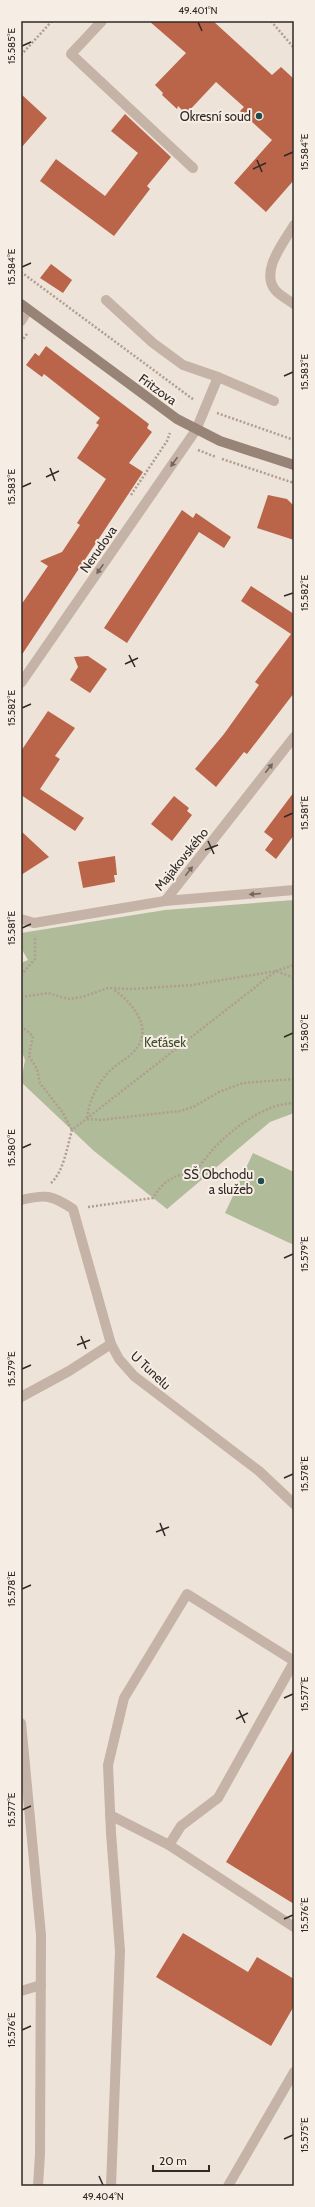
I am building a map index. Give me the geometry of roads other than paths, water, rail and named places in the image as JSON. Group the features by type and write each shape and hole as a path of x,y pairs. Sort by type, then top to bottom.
{"street":[{"path":"102,21 71,54 192,168"},
{"path":"294,225 271,267 270,276 275,290 294,304"},
{"path":"106,300 153,343 183,365 218,377 274,402"},
{"path":"21,321 25,307"},
{"name":"Fritzova","path":"25,307 177,419 220,441 294,466"},
{"name":"Nerudova","path":"21,683 196,430 218,377"},
{"name":"Majakovského","path":"21,919 34,923 165,901 294,737"},
{"path":"165,901 294,890"},
{"name":"U Tunelu","path":"21,1200 36,1196 56,1197 73,1209 111,1344 119,1359 134,1376 259,1470 294,1504"},
{"path":"21,1397 69,1371 111,1344"},
{"path":"111,2186 120,1951 110,1815 108,1765 124,1698 187,1594 294,1662 218,1798 181,1826 168,1845"},
{"path":"21,1723 41,1935 40,2154 38,2186"},
{"path":"110,1815 168,1845 294,1927"},
{"path":"21,1991 41,1985"},
{"path":"228,2186 294,2072"}],"place":[{"name":"Okresní soud","path":"259,116"},
{"name":"SŠ Obchodu a služeb","path":"261,1181"}],"park label":[{"name":"Keťásek","path":"165,1042"}]}
